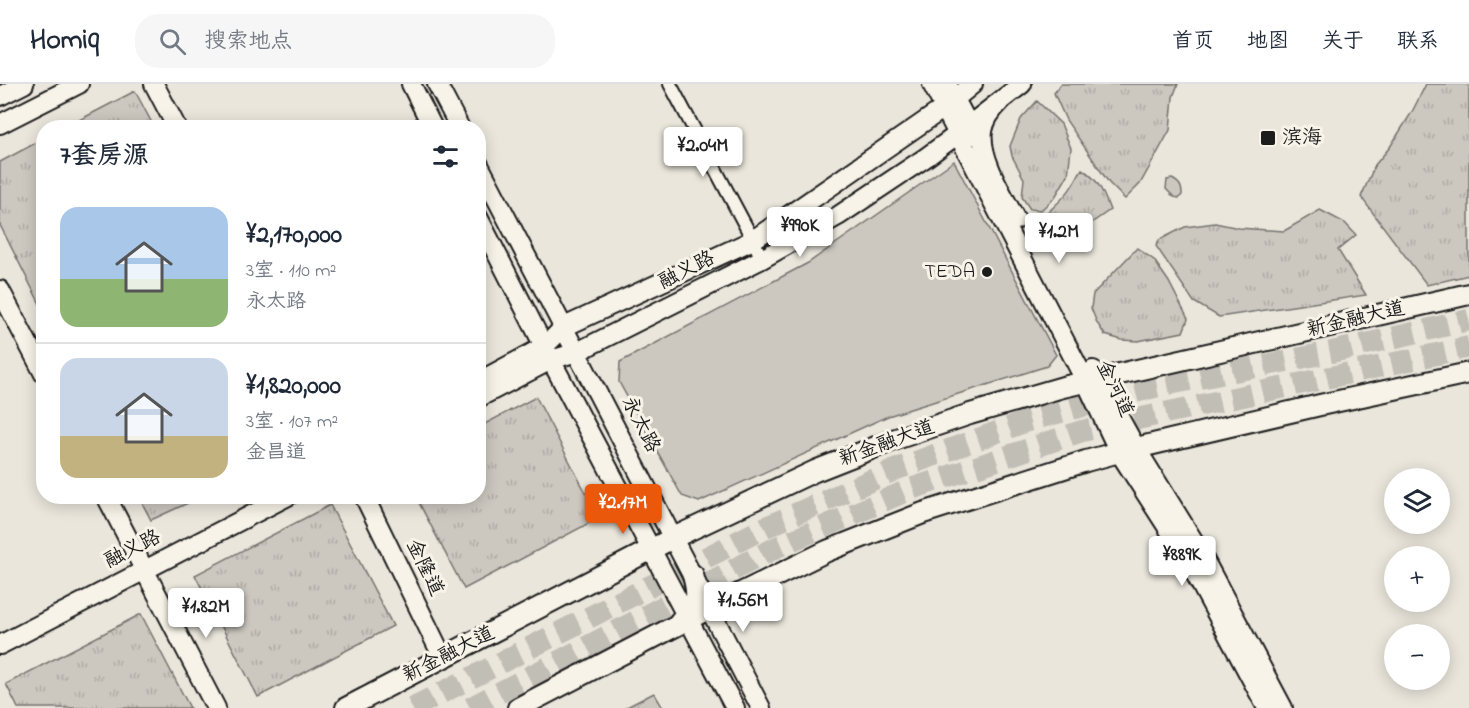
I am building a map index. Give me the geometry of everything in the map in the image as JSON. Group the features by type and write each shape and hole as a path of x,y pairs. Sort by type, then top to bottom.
{"main road":[{"name":"新金融大道","path":"346,708 673,538 815,471 896,439 970,414 1063,387 1469,294"},
{"path":"518,708 683,621 826,551 923,513 1086,460 1320,405 1469,373"},
{"path":"683,621 696,600 697,593 693,575"}],"street":[{"path":"0,96 24,84"},
{"path":"0,124 79,84"},
{"path":"154,84 173,120"},
{"path":"411,84 429,120"},
{"path":"437,84 456,120"},
{"path":"670,84 762,259"},
{"name":"金河道","path":"932,84 939,93 951,100 963,130 1128,450 1267,708"},
{"name":"融义路","path":"486,393 548,353 564,327 753,240 974,84"},
{"name":"融义路","path":"486,379 548,353 577,352 762,259 838,216 925,158 1022,84"},
{"path":"951,100 970,110 981,110 999,102"},
{"path":"999,102 988,116 983,130 982,138 989,166 1092,380"},
{"name":"金河道","path":"963,130 989,166"},
{"name":"永太路","path":"486,178 761,708"},
{"path":"486,232 651,549 683,621 735,708"},
{"path":"0,278 36,348"},
{"path":"0,290 36,359"},
{"path":"597,391 591,372 596,353 613,333"},
{"name":"金河道","path":"1128,450 1198,548 1283,708"},
{"path":"110,504 216,708"},
{"path":"116,504 141,561 159,586 222,708"},
{"name":"融义路","path":"0,645 121,576 141,561 248,504"},
{"name":"融义路","path":"141,561 270,504"},
{"name":"金隆道","path":"368,504 443,658"},
{"name":"融义路","path":"0,632 121,576"}],"green space":[{"path":"1061,84 1178,84 1173,97 1170,130 1140,184 1125,199 1109,183 1066,120 1054,93"},
{"path":"1426,84 1469,84 1469,275 1427,285 1361,197 1375,165 1390,147"},
{"path":"135,91 150,120 79,120"},
{"path":"1037,101 1061,124 1071,148 1068,175 1055,197 1041,210 1030,209 1022,197 1024,179 1012,156 1010,146 1021,119"},
{"path":"36,143 36,296 0,225 0,162"},
{"path":"954,161 1056,355 1047,366 888,416 699,502 682,496 619,382 620,362 808,263"},
{"path":"1082,169 1103,192 1110,210 1077,233 1063,238 1046,222 1045,215 1067,194"},
{"path":"1172,179 1181,187 1182,195 1179,198 1174,197 1166,189 1167,180"},
{"path":"1320,210 1345,223 1356,235 1338,250 1366,295 1219,317 1194,302 1156,246 1159,240 1185,227 1215,223 1239,228 1284,231"},
{"path":"1137,248 1154,260 1169,282 1188,319 1183,332 1138,341 1122,340 1105,335 1097,323 1091,308 1093,294"},
{"path":"536,397 599,518 464,589 420,504 486,504 486,423"},
{"path":"143,504 186,504 151,520"},
{"path":"330,505 393,626 258,697 195,575"},
{"path":"141,614 190,708 18,708 6,684"},
{"path":"654,693 663,708 625,708"}],"tunnel":[{"path":"412,708 766,527 897,469 1027,421 1154,387 1332,352 1469,320"},
{"path":"470,708 777,547 911,489 1082,431 1469,347"}],"place":[{"name":"滨海","path":"1268,138"},
{"name":"TEDA","path":"987,272"}]}
